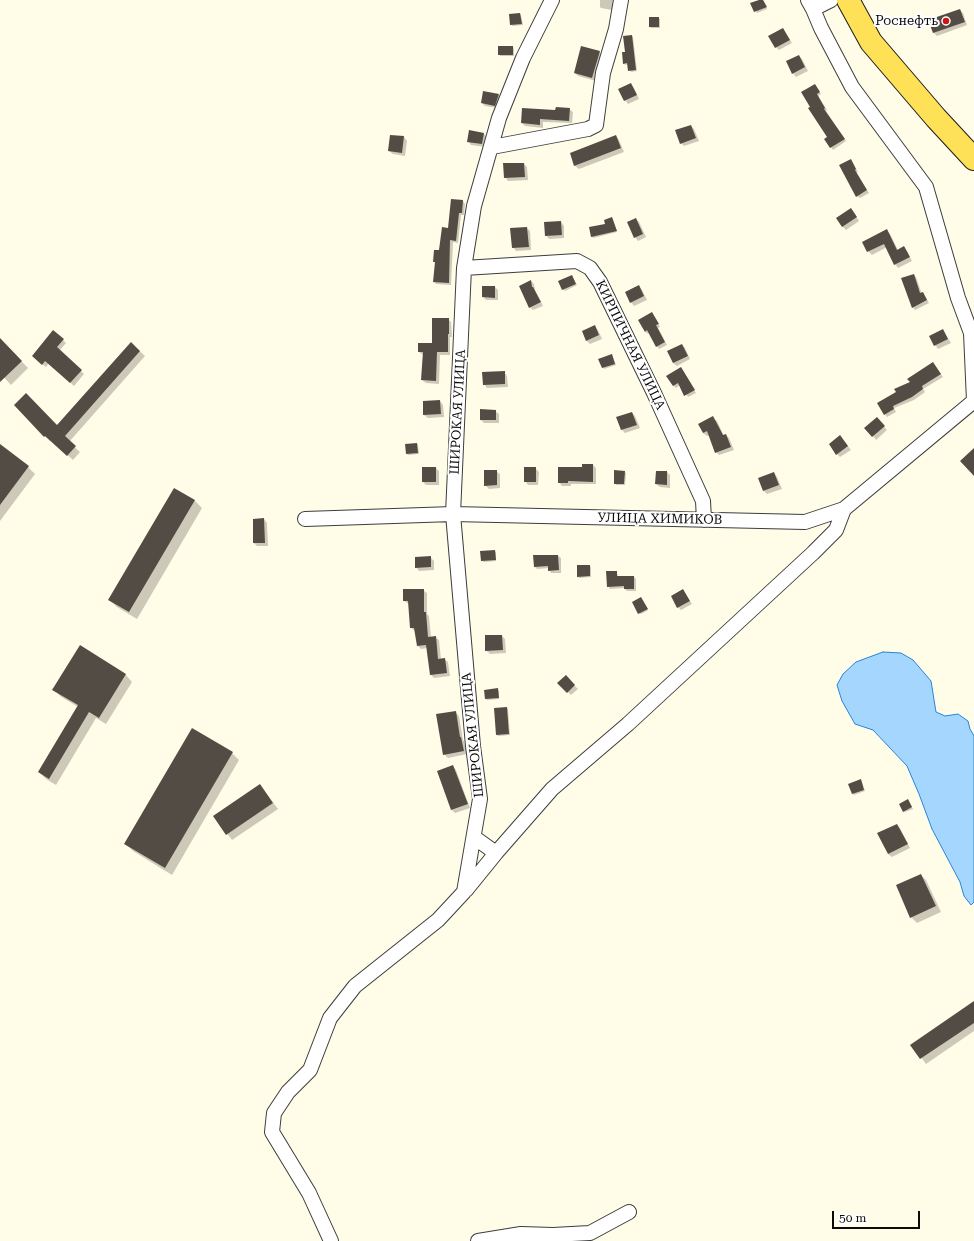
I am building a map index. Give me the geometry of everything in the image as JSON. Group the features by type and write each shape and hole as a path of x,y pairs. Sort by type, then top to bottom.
{"main road":[{"path":"848,0 871,42 936,118 974,159"}],"street":[{"name":"ШИРОКАЯ УЛИЦА","path":"464,892 480,799 473,746 453,514 464,268 474,206 499,118 523,58 552,0"},
{"path":"492,147 588,129 596,125 603,73 616,29 621,0"},
{"path":"831,0 811,5 821,28 852,87 926,187 958,298 971,333 974,401"},
{"name":"КИРПИЧНАЯ УЛИЦА","path":"464,268 577,261 590,268 600,282 654,393 703,501 704,520"},
{"name":"УЛИЦА ХИМИКОВ","path":"305,518 453,514 805,522 844,509 974,401"},
{"path":"331,1241 309,1193 272,1132 274,1113 288,1092 310,1070 330,1018 355,986 438,920 464,892 552,789 628,724 813,554 836,530 844,509"},
{"path":"474,838 496,853"},
{"path":"478,1241 521,1234 553,1235 590,1233 628,1212"}],"water":[{"path":"883,652 901,653 913,660 931,681 936,712 945,716 958,714 968,721 974,736 974,902 971,905 964,896 960,882 932,829 907,766 873,730 855,724 842,701 837,685 843,674 856,662"}],"building":[{"path":"763,0 767,7 754,12 750,3"},
{"name":"Роснефть","path":"960,9 965,22 933,33 928,20"},
{"path":"520,13 522,24 510,25 509,14"},
{"path":"649,17 659,17 659,27 649,27"},
{"path":"783,28 790,40 775,48 768,36"},
{"path":"632,35 636,70 628,71 627,63 623,64 622,52 625,52 623,36"},
{"path":"498,46 513,46 513,55 498,55"},
{"path":"581,46 600,51 592,78 574,73"},
{"path":"799,55 805,67 792,74 786,61"},
{"path":"631,83 637,95 624,101 618,89"},
{"path":"815,84 820,92 817,94 825,108 824,109 845,139 830,148 824,139 827,137 808,108 810,107 801,92"},
{"path":"483,91 499,94 495,106 481,103"},
{"path":"556,107 570,108 569,121 540,119 540,125 521,123 522,108 555,110"},
{"path":"691,125 696,138 680,144 675,130"},
{"path":"469,130 484,133 482,144 467,142"},
{"path":"390,135 404,136 402,153 388,151"},
{"path":"616,135 621,148 574,166 570,153"},
{"path":"851,159 856,169 855,170 867,190 856,197 839,165"},
{"path":"503,163 524,163 525,177 504,178"},
{"path":"451,199 463,200 462,213 459,213 456,241 450,240 449,283 433,282 435,262 433,262 434,250 439,250 442,227 448,228"},
{"path":"851,208 857,217 842,227 836,218"},
{"path":"612,217 617,231 591,237 589,227 605,224 604,220"},
{"path":"636,218 643,234 634,238 627,222"},
{"path":"561,221 562,235 545,236 544,222"},
{"path":"527,227 529,247 512,248 510,228"},
{"path":"887,229 897,250 904,246 910,257 894,265 884,244 867,252 862,242"},
{"path":"914,274 920,293 923,292 927,300 912,308 901,278"},
{"path":"572,275 576,284 562,290 558,281"},
{"path":"531,280 532,287 541,302 529,308 519,286"},
{"path":"639,285 644,296 630,303 625,292"},
{"path":"482,286 495,286 495,298 482,297"},
{"path":"652,312 659,324 656,325 665,342 656,347 647,330 645,332 638,320"},
{"path":"432,318 449,318 448,352 437,352 436,381 421,380 423,352 418,352 418,343 432,343"},
{"path":"595,325 599,335 586,341 582,331"},
{"path":"943,329 948,339 934,346 929,336"},
{"path":"53,330 64,339 57,347 82,370 70,383 45,361 42,365 32,356"},
{"path":"0,338 22,361 0,382"},
{"path":"131,342 140,351 65,436 76,446 67,456 45,436 44,437 14,405 26,393 57,425"},
{"path":"682,344 688,356 673,363 667,351"},
{"path":"612,354 615,364 602,368 598,359"},
{"path":"933,362 941,374 922,386 923,389 912,397 893,406 894,409 884,415 877,403 896,392 894,389 910,382 907,379"},
{"path":"681,367 695,390 684,396 678,383 673,386 666,376"},
{"path":"505,371 505,384 483,385 482,372"},
{"path":"440,400 441,414 423,415 423,401"},
{"path":"480,409 496,410 496,420 480,420"},
{"path":"632,412 637,425 621,430 616,417"},
{"path":"713,416 723,435 726,434 731,447 715,453 707,431 703,433 698,424"},
{"path":"877,417 885,426 872,437 864,428"},
{"path":"840,435 848,446 836,455 829,444"},
{"path":"417,443 418,453 406,454 405,444"},
{"path":"0,444 29,466 0,505"},
{"path":"974,448 974,476 960,461"},
{"path":"582,464 593,464 593,482 568,481 568,483 558,483 558,467 582,467"},
{"path":"422,467 436,467 436,482 422,482"},
{"path":"524,467 536,467 536,482 524,482"},
{"path":"484,470 497,470 497,485 484,486"},
{"path":"614,470 625,471 624,484 614,484"},
{"path":"656,471 667,471 667,485 655,484"},
{"path":"774,472 779,485 763,491 758,478"},
{"path":"174,488 195,500 129,612 108,600"},
{"path":"264,518 265,543 253,543 253,519"},
{"path":"495,550 496,560 481,561 480,551"},
{"path":"533,555 558,555 559,570 548,571 548,566 534,567"},
{"path":"431,556 431,567 415,568 415,557"},
{"path":"577,565 590,565 590,576 577,577"},
{"path":"606,571 617,571 617,576 634,576 634,589 624,589 624,586 607,587"},
{"path":"403,589 424,589 424,612 426,612 428,637 436,636 438,659 445,658 447,673 430,675 426,645 417,646 414,628 410,628 408,601 403,601"},
{"path":"683,589 690,601 677,608 671,596"},
{"path":"641,597 648,609 638,614 632,602"},
{"path":"485,635 502,635 503,650 485,651"},
{"path":"80,645 126,674 99,718 89,712 49,779 38,772 78,705 52,690"},
{"path":"566,675 575,685 567,693 557,683"},
{"path":"498,688 499,698 485,699 484,690"},
{"path":"507,707 509,734 496,735 494,708"},
{"path":"456,711 464,751 443,755 436,714"},
{"path":"192,728 233,752 165,868 124,844"},
{"path":"453,765 468,804 451,810 437,771"},
{"path":"861,779 864,790 852,794 848,784"},
{"path":"260,784 273,803 226,835 213,816"},
{"path":"908,799 912,807 903,812 899,804"},
{"path":"897,824 908,844 888,854 877,833"},
{"path":"921,874 936,906 910,918 896,885"},
{"path":"974,1001 974,1023 920,1059 910,1045"}],"place":[{"name":"Роснефть","path":"946,21"}]}
